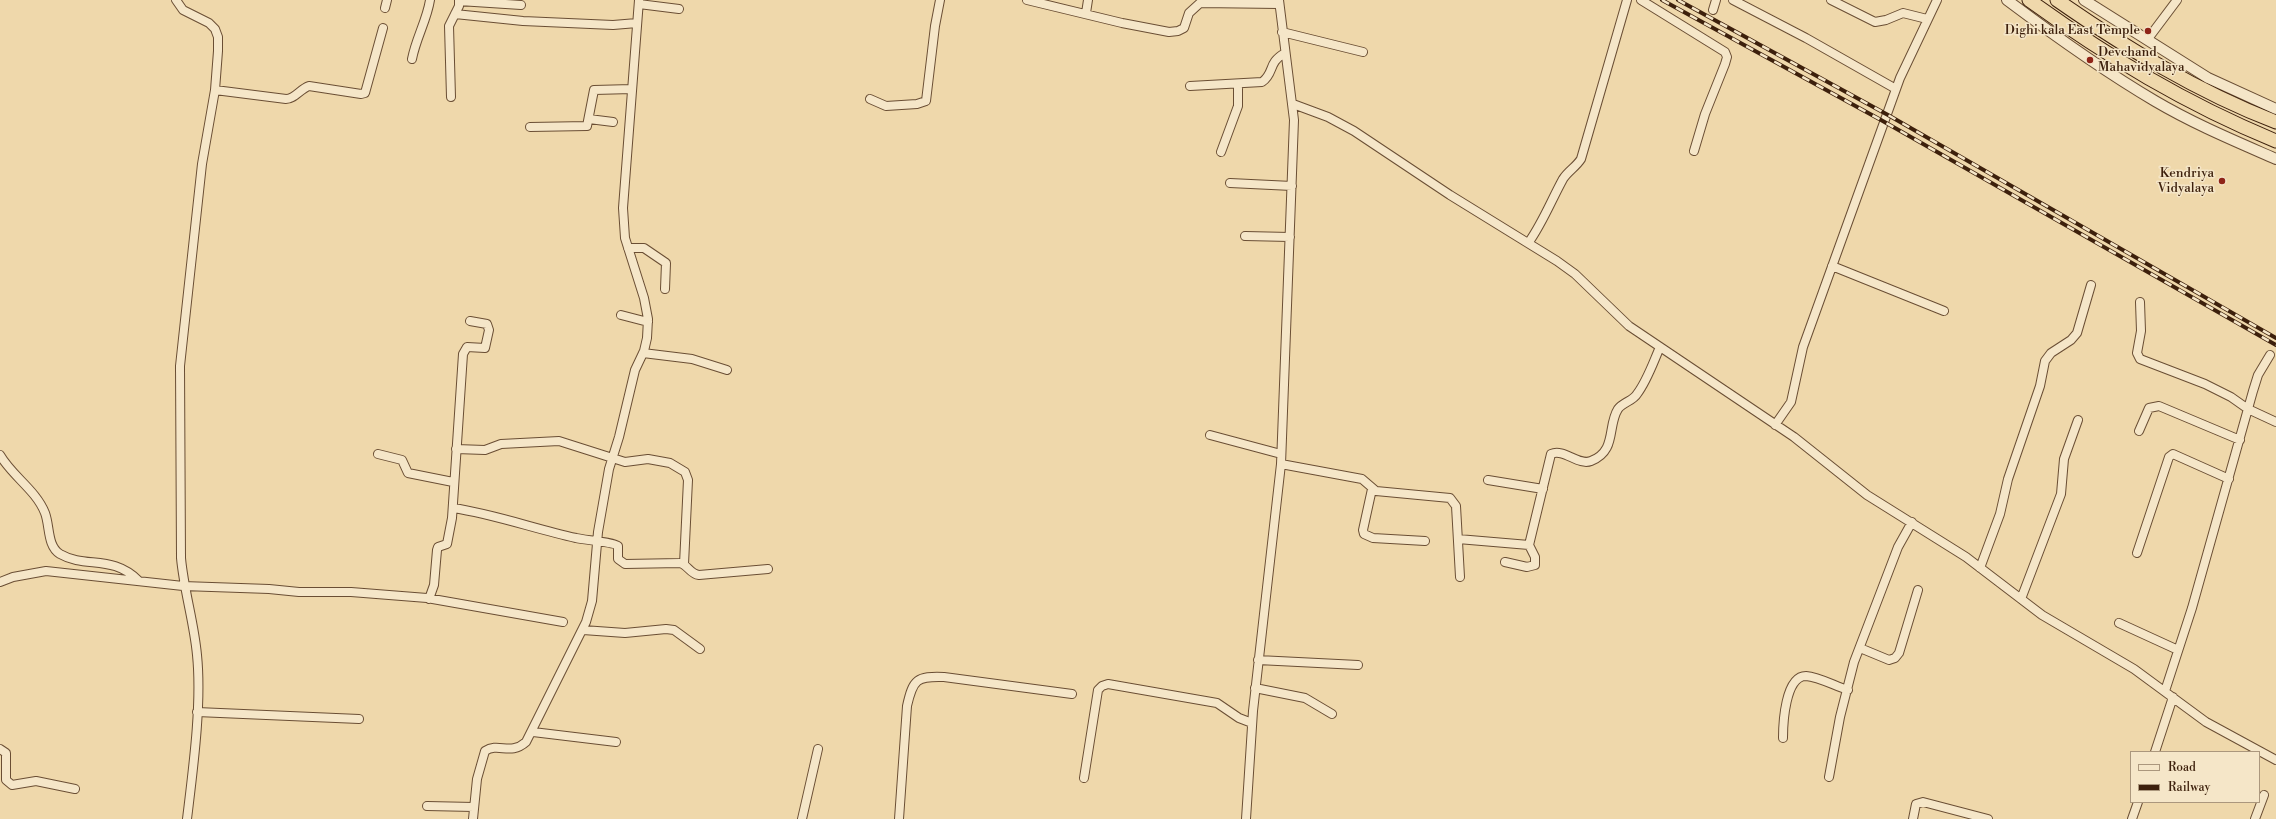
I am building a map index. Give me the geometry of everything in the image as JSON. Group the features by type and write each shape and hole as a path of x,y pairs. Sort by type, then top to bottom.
{"highway":[{"path":"2029,0 2083,38 2160,86 2208,111 2276,140"},
{"path":"2057,0 2100,29 2180,77 2227,102 2276,122"}],"street":[{"path":"176,0 183,10 209,23 215,28 218,37 215,90 202,164 180,366 181,558 183,586 197,655 197,712 186,819"},
{"path":"412,59 416,40 427,16 430,0"},
{"path":"450,97 449,26 455,14 459,0 521,5"},
{"path":"870,99 886,106 917,104 926,101 935,26 940,0"},
{"path":"1027,0 1086,13 1122,23 1169,32 1178,31 1184,28 1189,13 1200,3 1279,2 1294,120 1281,464 1255,688 1246,819"},
{"path":"1086,13 1088,0"},
{"path":"1529,242 1544,220 1563,178 1577,165 1581,159 1627,0"},
{"path":"1641,0 1725,52 1727,58 1704,114 1694,151"},
{"path":"1713,10 1716,0"},
{"path":"1733,0 1806,38 1896,89"},
{"path":"1831,0 1875,22 1886,20 1903,13 1926,19"},
{"path":"1775,425 1791,402 1803,347 1869,160 1888,116 1896,89 1926,19 1937,0"},
{"path":"2007,0 2096,64 2156,102 2206,129 2276,159"},
{"path":"2084,0 2208,78 2276,109"},
{"path":"2147,40 2177,0"},
{"path":"473,819 477,779 485,751 490,748 514,749 526,742 533,732 583,630 592,601 597,542 612,459 635,370 643,353 647,338 648,322 644,298 625,238 623,208 639,2 679,9"},
{"path":"455,14 523,21 613,25 637,23"},
{"path":"215,90 286,99 292,98 302,88 309,86 361,94 365,92 383,28"},
{"path":"1282,32 1363,52"},
{"path":"1190,86 1262,82 1267,78 1275,59 1285,53"},
{"path":"1222,152 1238,106 1238,84"},
{"path":"530,127 587,126 594,90 632,89"},
{"path":"1293,104 1328,117 1354,131 1450,195 1529,242 1574,274 1628,326 1811,449 1867,495 1912,522 1980,568 2053,622 2134,669 2206,722 2276,758"},
{"path":"589,119 613,122"},
{"path":"1230,183 1292,186"},
{"path":"1245,236 1290,237"},
{"path":"628,248 644,248 666,263 665,289"},
{"path":"1832,266 1944,311"},
{"path":"1980,568 2000,514 2008,479 2040,386 2045,361 2051,353 2071,340 2077,333 2091,286"},
{"path":"2140,302 2141,331 2137,353 2140,359 2205,384 2231,397 2248,409 2276,422"},
{"path":"621,314 648,322"},
{"path":"429,599 433,590 437,550 447,544 453,508 453,482 463,354 466,347 484,348 489,330 487,324 470,321"},
{"path":"1505,562 1535,566 1535,557 1529,545 1551,454 1555,452 1586,462 1593,460 1603,453 1612,436 1613,422 1619,408 1637,395 1660,348"},
{"path":"643,353 692,358 727,370"},
{"path":"2165,691 2229,479 2258,376 2270,355"},
{"path":"2138,431 2149,408 2153,405 2240,440"},
{"path":"2021,599 2061,494 2062,468 2078,420"},
{"path":"1210,435 1281,454"},
{"path":"456,449 485,450 501,444 559,441 612,459 629,463 648,459 670,463 685,472 688,488 684,564 691,573 699,575 768,569"},
{"path":"378,454 402,460 408,474 453,482"},
{"path":"2137,553 2169,456 2173,454 2229,479"},
{"path":"0,455 39,501 47,519 51,543 56,552 70,558 118,566 130,571 139,581"},
{"path":"1281,464 1362,479 1372,489 1381,492 1450,498 1456,506 1460,577"},
{"path":"1488,480 1543,489"},
{"path":"1372,489 1363,530 1364,534 1372,538 1425,541"},
{"path":"453,508 474,511 530,528 597,542 616,544 618,559 625,564 684,564"},
{"path":"1829,777 1837,729 1852,670 1898,547 1912,522"},
{"path":"1458,538 1529,545"},
{"path":"0,582 12,577 46,571 183,586 269,589 300,592 351,592 429,599 563,622"},
{"path":"1860,648 1889,660 1895,658 1899,653 1918,590"},
{"path":"2118,623 2178,650"},
{"path":"583,630 625,634 666,629 674,630 700,649"},
{"path":"1258,660 1358,666"},
{"path":"899,819 907,706 911,688 916,680 926,676 944,677 1072,694"},
{"path":"1783,738 1785,704 1795,682 1800,678 1810,677 1848,690"},
{"path":"1084,778 1098,690 1102,686 1108,684 1217,703 1239,718 1252,723"},
{"path":"1255,688 1305,698 1332,714"},
{"path":"2154,751 2173,697"},
{"path":"197,712 358,719"},
{"path":"533,732 616,742"},
{"path":"0,749 6,752 3,780 12,785 36,781 75,789"},
{"path":"802,819 818,749"},
{"path":"2255,819 2264,795"},
{"path":"1913,819 1916,804 1923,802 1988,819"},
{"path":"2132,819 2138,803"},
{"path":"427,806 474,808"}],"railway":[{"path":"1662,0 1881,120 2276,345"},
{"path":"1678,0 1888,115 2276,338"}],"place":[{"name":"Dighi kala East Temple","path":"2148,31"},
{"name":"Devchand Mahavidyalaya","path":"2090,60"},
{"name":"Kendriya Vidyalaya","path":"2222,181"}]}
